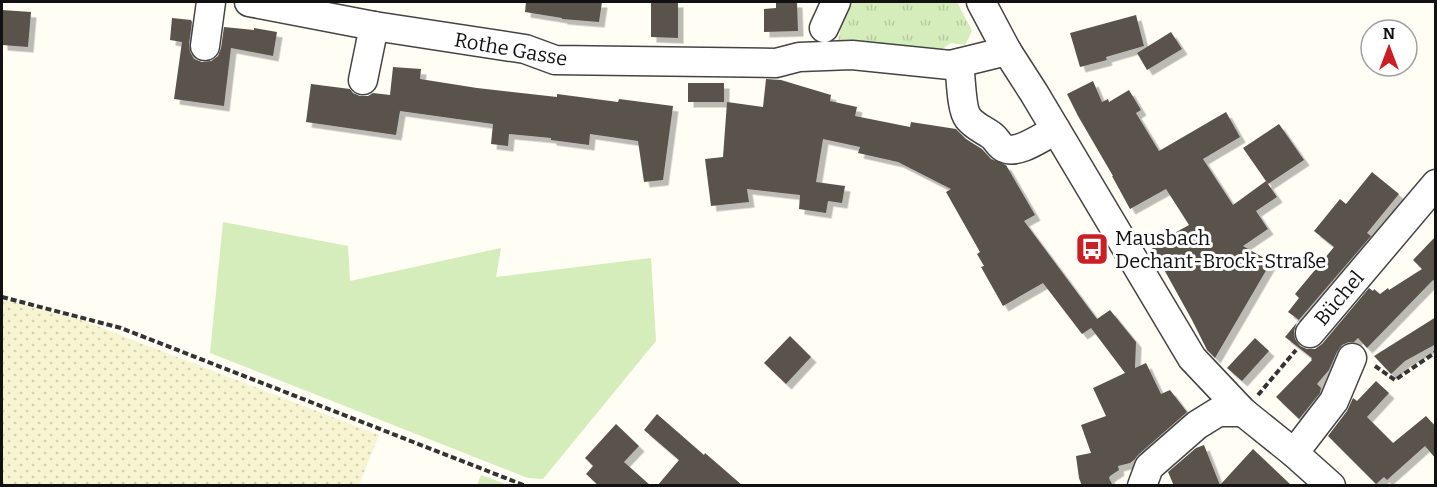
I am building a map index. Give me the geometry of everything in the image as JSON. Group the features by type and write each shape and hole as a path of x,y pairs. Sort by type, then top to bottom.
{"street":[{"path":"205,46 211,2"},
{"name":"Rothe Gasse","path":"249,2 374,26 525,49 555,60 776,63 799,57 852,56 950,65 959,63"},
{"path":"824,28 836,2"},
{"path":"981,2 1007,51 1192,358 1243,412 1331,486"},
{"path":"363,80 374,26"},
{"path":"1007,51 959,63 964,109 968,118 994,137 1003,148 1012,150 1024,147 1056,130"},
{"name":"Büchel","path":"1310,333 1436,184"},
{"path":"1294,453 1334,401 1352,358"},
{"path":"1142,486 1149,467 1197,425 1218,412 1243,412"}],"path":[{"path":"2,297 121,328 526,486"},
{"name":"Büchel","path":"1243,412 1310,333"},
{"path":"1352,358 1364,359 1395,380 1436,352"}],"shaded area":[{"path":"2,299 84,321 379,435 359,485 2,485"}],"green space":[{"path":"851,2 957,2 972,31 965,45 951,43 939,51 838,41 843,18"},
{"path":"223,222 348,246 350,281 501,248 496,277 651,258 656,341 543,479 528,478 210,353"},
{"path":"481,475 508,485 477,485"}],"building":[{"path":"526,2 602,2 599,22 562,19 525,12"},
{"path":"651,2 678,2 678,38 651,37"},
{"path":"776,2 797,2 798,31 764,32 764,9 776,8"},
{"path":"2,10 31,12 28,47 2,45"},
{"path":"1136,15 1144,46 1080,67 1070,33"},
{"path":"172,18 191,20 189,44 194,59 202,62 211,61 218,56 224,27 254,30 254,28 277,32 273,56 231,48 224,106 174,99 182,42 170,40"},
{"path":"1171,32 1182,49 1147,70 1137,53"},
{"path":"393,67 421,69 420,79 477,88 557,97 557,94 618,102 619,99 673,106 663,180 644,182 638,141 590,134 589,145 509,134 508,146 491,144 493,124 400,111 396,135 306,122 311,84 350,89 360,96 373,93 390,95"},
{"path":"766,79 781,80 831,95 830,101 857,107 855,116 910,127 911,122 956,129 991,159 1006,165 1035,215 1024,221 1097,319 1110,310 1136,342 1135,368 1146,363 1161,394 1170,390 1187,412 1134,460 1118,466 1119,470 1109,478 1113,486 1082,486 1076,456 1091,453 1081,425 1106,416 1093,388 1125,373 1091,328 1082,334 1043,283 1003,306 981,267 984,266 977,254 980,252 946,192 951,189 898,162 858,153 860,147 823,139 816,182 845,186 842,203 828,201 826,213 799,209 800,195 747,189 749,202 711,206 705,159 723,157 727,102 763,107"},
{"path":"1093,81 1102,102 1108,99 1109,102 1129,90 1141,110 1136,113 1159,151 1226,112 1240,137 1203,159 1233,205 1266,181 1277,197 1256,211 1268,229 1243,246 1271,262 1215,358 1207,350 1151,246 1189,225 1166,189 1130,209 1067,94"},
{"path":"688,83 724,83 724,102 688,102"},
{"path":"1279,124 1304,160 1268,184 1243,148"},
{"path":"1372,172 1399,194 1367,233 1371,236 1299,320 1288,312 1299,298 1295,294 1334,247 1314,231 1340,199 1346,204"},
{"path":"1436,236 1436,283 1433,280 1367,348 1358,338 1354,342 1342,345 1329,370 1317,384 1321,388 1320,393 1299,419 1276,397 1312,360 1285,337 1297,323 1294,331 1295,339 1300,346 1315,349 1322,344 1369,288 1380,294 1422,269 1413,260"},
{"path":"1436,317 1436,344 1405,361 1391,374 1374,356"},
{"path":"790,336 811,357 786,384 764,363"},
{"path":"1255,338 1269,351 1242,381 1227,368"},
{"path":"1376,381 1389,393 1367,417 1393,443 1426,416 1436,427 1436,459 1425,446 1387,480 1384,477 1376,484 1328,436 1347,411 1353,398 1357,401"},
{"path":"657,414 743,486 657,486 679,460 644,430"},
{"path":"616,424 639,446 624,462 651,486 599,486 586,474 593,466 585,458"},
{"path":"1204,445 1220,485 1253,449 1292,486 1174,486 1168,472 1196,448"}],"place":[{"name":"Mausbach Dechant-Brock-Straße","path":"1092,249"}]}
